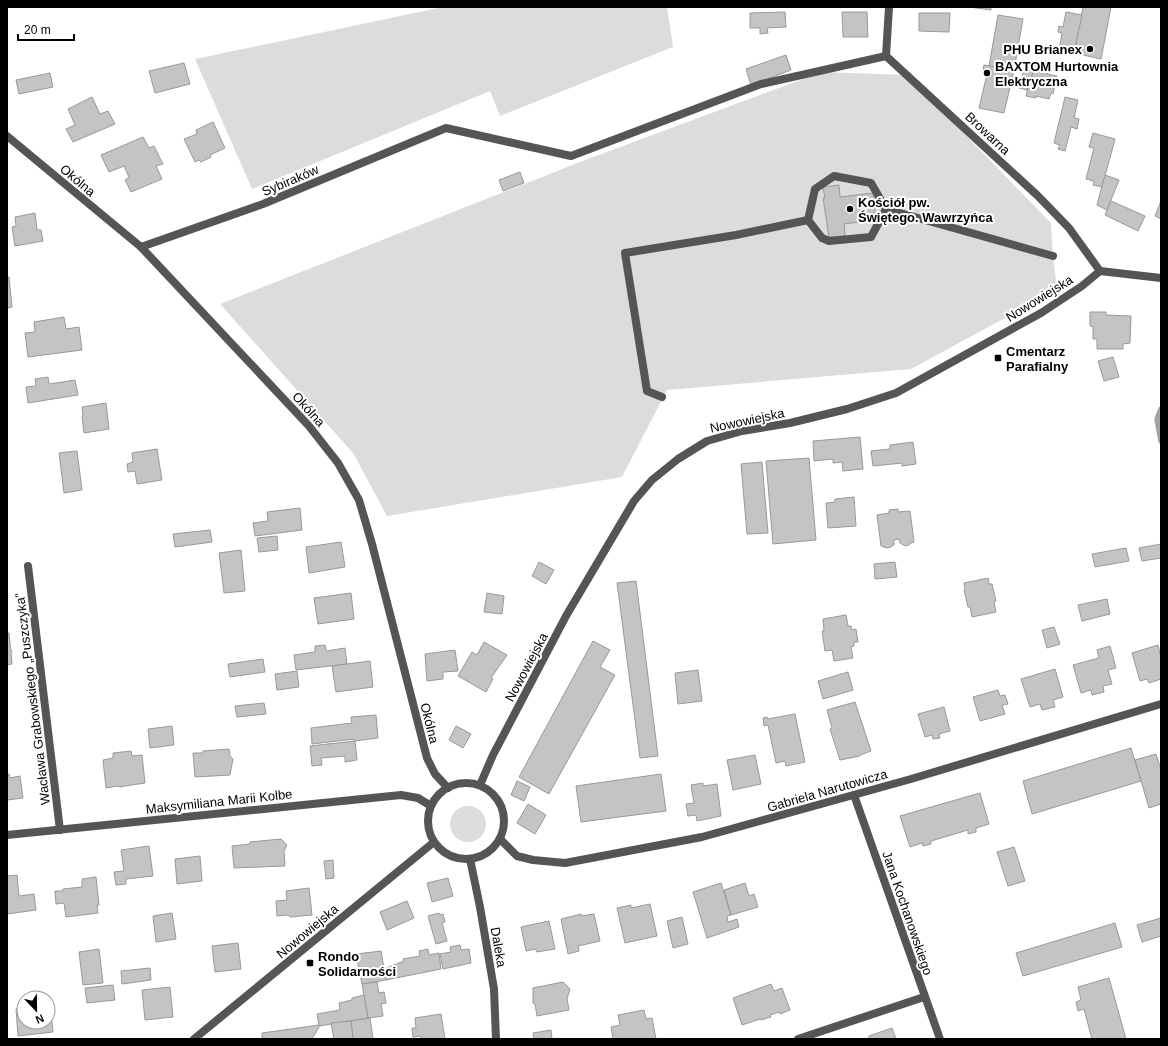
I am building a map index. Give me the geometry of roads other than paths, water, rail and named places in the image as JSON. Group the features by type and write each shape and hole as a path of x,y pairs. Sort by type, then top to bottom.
{"street":[{"path":"886,56 889,7"},
{"name":"Sybiraków","path":"141,247 263,204 446,128 571,156 761,84 886,56"},
{"name":"Browarna","path":"886,56 1038,196 1069,228 1100,270"},
{"name":"Okólna","path":"7,136 141,247 309,426 338,463 359,500 372,544 427,758 434,774 448,788"},
{"path":"808,220 815,189 834,176 871,183 886,209 1053,256"},
{"path":"808,220 822,238 829,241 871,237 886,209"},
{"path":"662,397 647,391 625,253 808,220"},
{"path":"1100,270 1161,278"},
{"name":"Nowowiejska","path":"480,785 493,755 566,616 634,501 652,480 678,459 707,441 742,431 790,423 847,409 896,393 1041,313 1082,286 1100,270"},
{"name":"Wacława Grabowskiego „Puszczyka”","path":"28,566 60,830"},
{"name":"Gabriela Narutowicza","path":"500,839 517,856 533,860 565,863 702,838 854,795 1161,704"},
{"path":"467,783 480,785 495,796 502,807 504,826 500,839 493,848 482,856 470,859 458,858 446,853 434,842 428,819 431,806 438,796 448,788 467,783"},
{"name":"Maksymiliana Marii Kolbe","path":"7,835 401,795 418,798 431,806"},
{"name":"Jana Kochanowskiego","path":"854,795 940,1039"},
{"name":"Nowowiejska","path":"194,1039 434,842"},
{"name":"Daleka","path":"470,859 494,989 496,1039"},
{"path":"798,1039 924,997"}],"waterway":[{"path":"1161,409 1157,419 1161,441"}],"place":[{"name":"PHU Brianex","path":"1090,49"},
{"name":"BAXTOM Hurtownia Elektryczna","path":"987,73"},
{"name":"Kościół pw. Świętego. Wawrzyńca","path":"850,209"},
{"name":"Cmentarz Parafialny","path":"998,358"},
{"name":"Rondo Solidarności","path":"310,963"}]}
